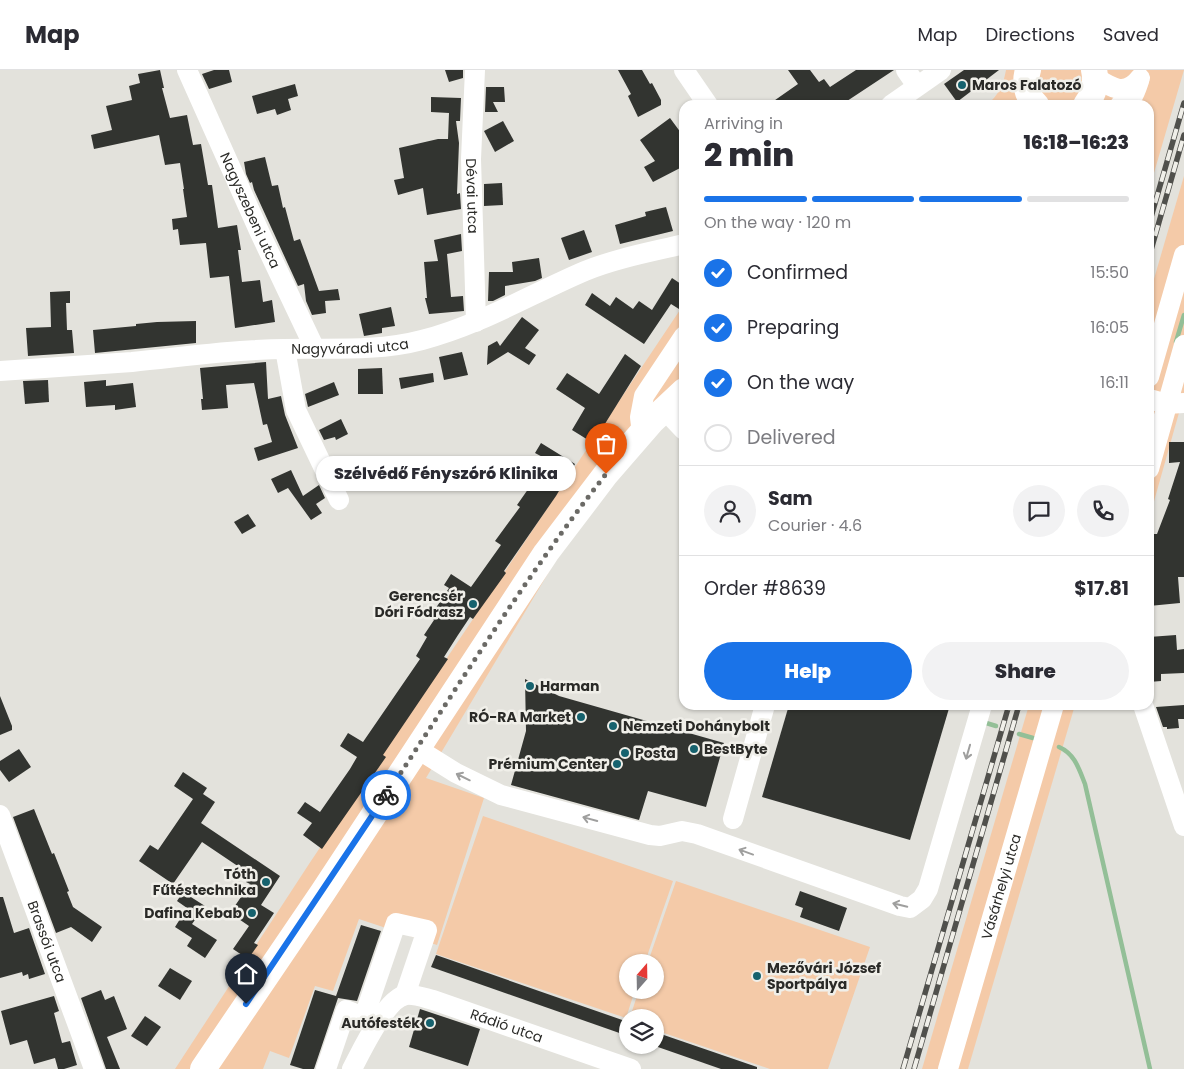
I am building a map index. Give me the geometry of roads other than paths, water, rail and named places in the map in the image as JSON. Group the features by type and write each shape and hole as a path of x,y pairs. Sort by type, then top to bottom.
{"main road":[{"path":"1014,100 1027,71"},
{"path":"1027,71 1026,83 1028,93 1033,100"},
{"path":"1089,100 1094,92 1094,72"},
{"path":"203,1069 328,883 422,751 546,553 606,474 653,421 679,396"}],"street":[{"name":"Nagyszebeni utca","path":"187,70 259,231 315,349"},
{"name":"Dévai utca","path":"475,70 471,158 476,322"},
{"path":"684,70 705,100"},
{"path":"895,100 912,78 941,70"},
{"path":"1094,72 1107,85 1121,90 1128,89 1134,85 1142,74"},
{"path":"1130,100 1134,96 1142,74"},
{"name":"Nagyváradi utca","path":"0,371 285,349 398,345 439,335 476,322 593,268 615,260 679,245"},
{"path":"1154,360 1184,255"},
{"path":"679,344 642,402 640,417 679,429"},
{"path":"1154,450 1184,345"},
{"path":"285,349 296,410 339,500"},
{"path":"734,819 763,710"},
{"path":"422,751 456,773 501,795 650,835 660,836 682,831 697,834 910,908 922,899 928,889 981,710"},
{"name":"Vásárhelyi utca","path":"948,1069 1053,710"},
{"path":"1145,710 1184,826"},
{"name":"Brassói utca","path":"0,815 94,1069"},
{"path":"326,1069 346,1010 364,1017 376,1010 405,995 427,930 396,923 376,1010 352,1069"},
{"name":"Rádió utca","path":"405,995 420,996 433,1000 631,1069"}],"waterway":[{"path":"1176,342 1184,315"},
{"path":"983,722 996,726"},
{"path":"1019,734 1033,738"},
{"path":"1059,747 1073,758 1085,784 1150,1069"}],"railway":[{"path":"1154,207 1184,103"},
{"path":"1154,240 1184,135"},
{"path":"903,1069 1008,710"},
{"path":"914,1069 1018,710"}],"place":[{"name":"Maros Falatozó","path":"962,85"},
{"name":"Szélvédő Fényszóró Klinika","path":"606,474"},
{"name":"Gerencsér Dóri Fódrasz","path":"473,604"},
{"name":"Harman","path":"530,686"},
{"name":"RÓ-RA Market","path":"581,717"},
{"name":"Nemzeti Dohánybolt","path":"613,726"},
{"name":"BestByte","path":"694,749"},
{"name":"Posta","path":"625,753"},
{"name":"Prémium Center","path":"617,764"},
{"name":"Tóth Fűtéstechnika","path":"266,882"},
{"name":"Dafina Kebab","path":"252,913"},
{"name":"Mezővári József Sportpálya","path":"757,976"},
{"name":"Autófesték","path":"430,1023"}]}
